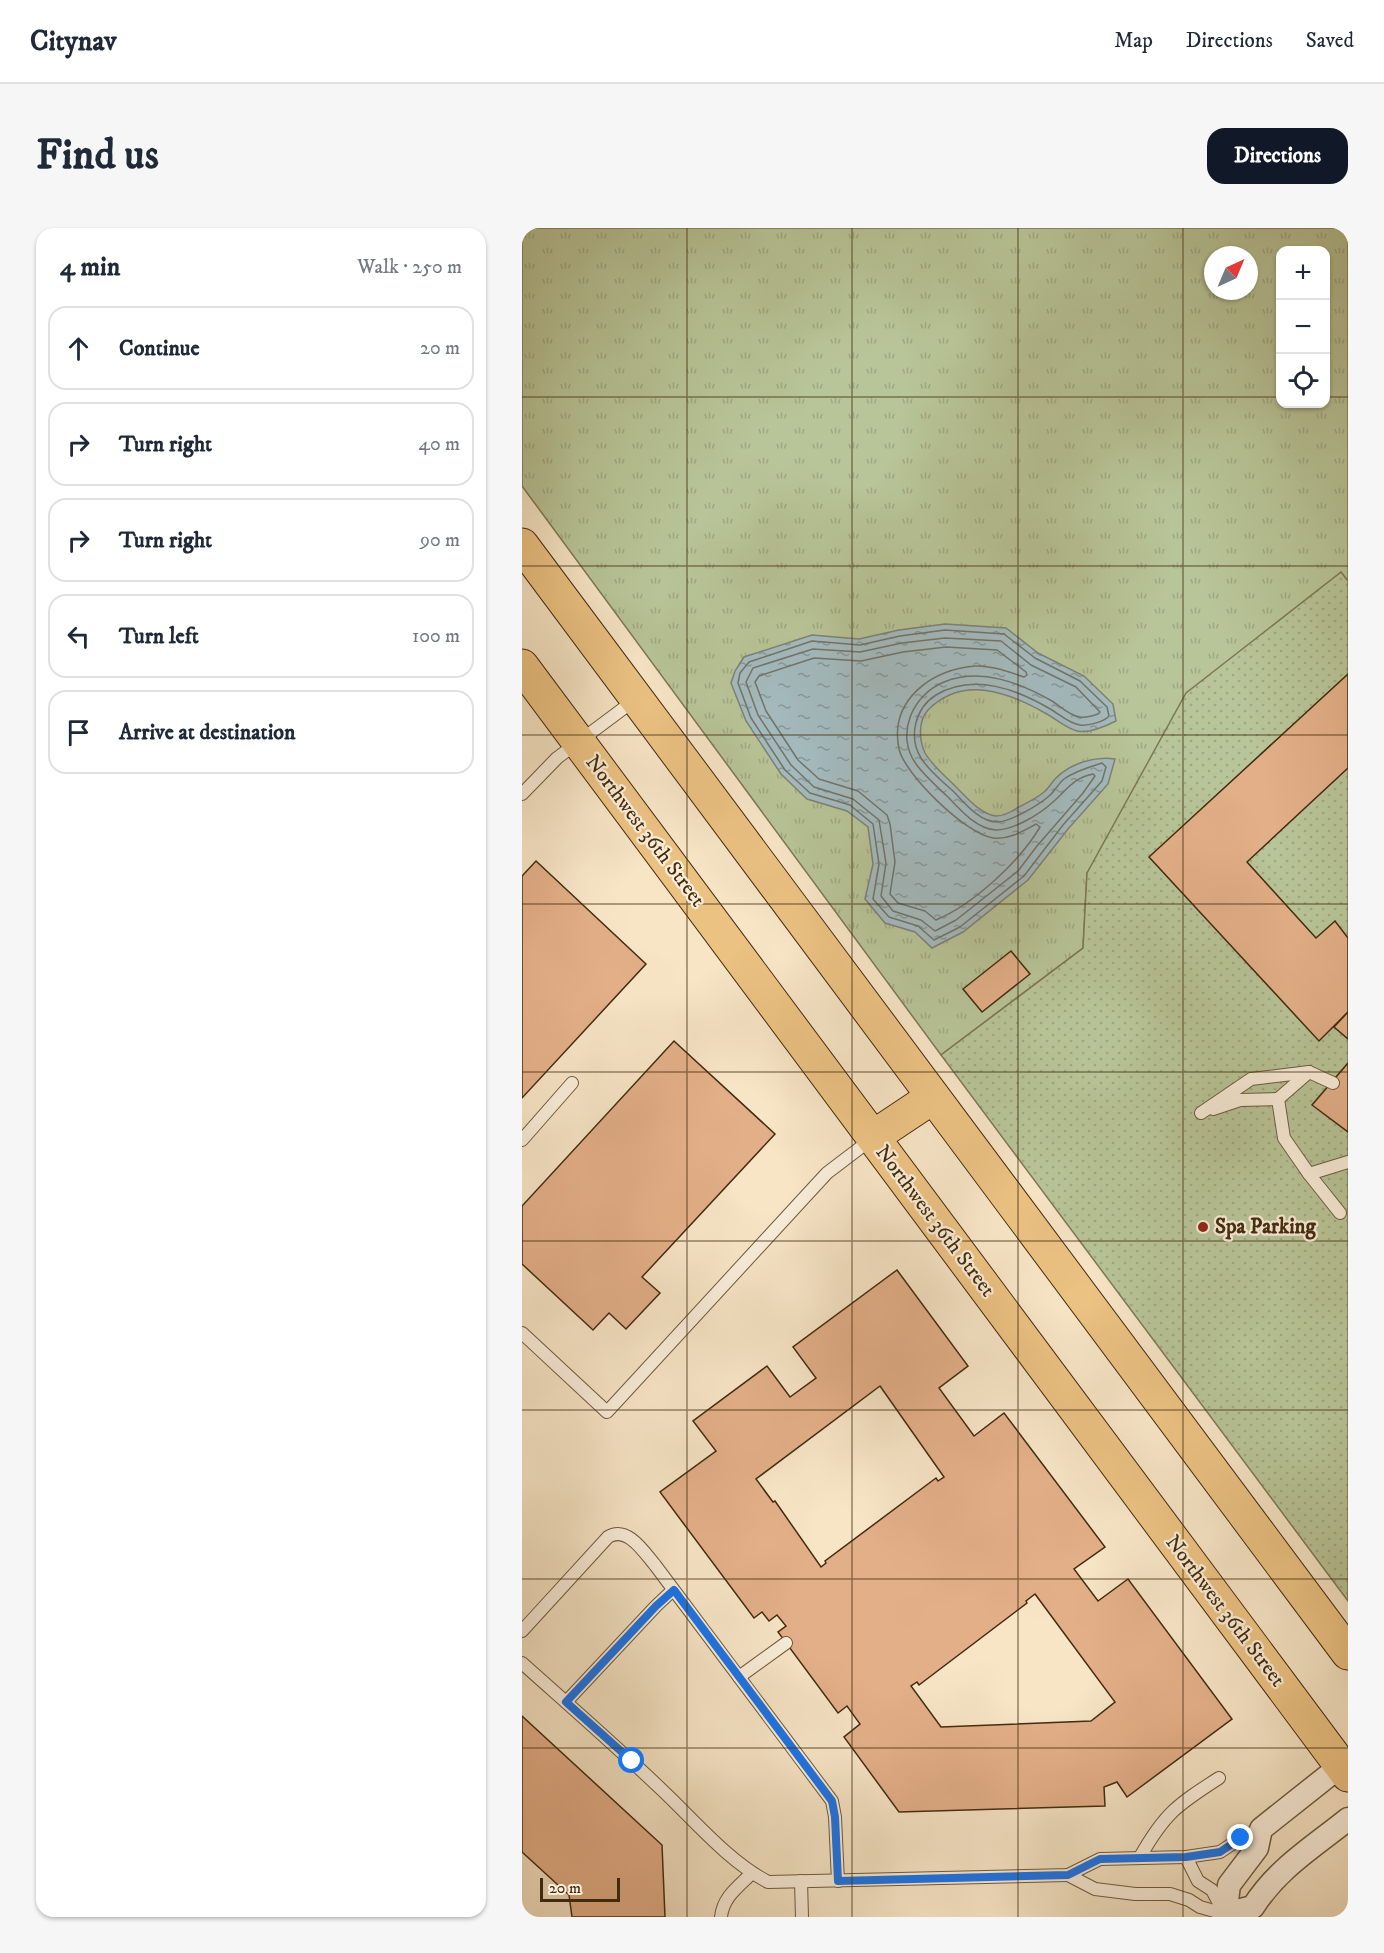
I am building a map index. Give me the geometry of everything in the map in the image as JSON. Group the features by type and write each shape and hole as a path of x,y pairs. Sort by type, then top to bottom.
{"main road":[{"path":"522,545 1348,1653"},
{"name":"Northwest 36th Street","path":"522,666 1346,1767"},
{"path":"873,1137 933,1097"}],"street":[{"path":"1346,1767 1261,1829 1257,1848 1229,1885 1225,1916 1253,1907 1269,1884 1287,1866 1348,1819"}],"lane":[{"path":"522,794 557,758 637,698"},
{"path":"1309,1072 1278,1099 1240,1100 1201,1113 1251,1079 1309,1072 1332,1083"},
{"path":"522,1140 572,1083"},
{"path":"1278,1099 1284,1138 1340,1213"},
{"path":"522,1333 607,1413 827,1173 873,1137"},
{"path":"1309,1174 1348,1162"},
{"path":"522,1631 600,1545 613,1534 619,1533 634,1542 674,1590 832,1801 838,1881"},
{"path":"566,1702 656,1606 674,1590"},
{"path":"740,1677 786,1642"},
{"path":"522,1663 752,1873 768,1882 1068,1875 1100,1859 1186,1857 1220,1852 1241,1838 1261,1829"},
{"path":"1140,1857 1155,1830 1173,1809 1219,1778"},
{"path":"1186,1857 1198,1881 1212,1890 1225,1916"},
{"path":"721,1917 727,1897 752,1873"},
{"path":"1068,1875 1095,1889 1135,1894 1170,1894 1225,1916"},
{"path":"801,1881 802,1917"}],"green space":[{"path":"522,228 1348,228 1348,581 1340,573 1087,873 1083,948 941,1055 522,486"},
{"path":"1341,572 1348,581 1348,1601 941,1055 1083,948 1087,873 1186,693"}],"water":[{"path":"945,624 1006,628 1038,653 1084,676 1113,704 1116,721 1082,732 1069,728 1031,705 986,690 956,693 942,699 928,710 922,720 920,731 923,748 936,768 976,806 991,815 1004,815 1038,797 1069,768 1099,759 1115,759 1108,784 1068,829 1028,880 963,932 932,948 915,932 885,923 865,899 873,864 868,827 847,811 807,799 781,774 746,721 731,683 744,657 812,635 859,639 899,630"}],"building":[{"path":"1348,674 1348,768 1247,862 1316,938 1335,921 1348,938 1348,1012 1319,1041 1149,857"},
{"path":"536,861 646,964 522,1098 522,876"},
{"path":"1011,951 1030,974 982,1012 963,989"},
{"path":"1348,1012 1348,1039 1334,1027"},
{"path":"674,1041 775,1134 642,1277 660,1293 626,1329 609,1313 593,1330 522,1264 522,1206"},
{"path":"1348,1063 1348,1132 1312,1105"},
{"path":"897,1270 968,1366 939,1388 974,1436 1004,1413 1105,1547 1074,1569 1098,1601 1128,1579 1232,1719 1127,1797 1117,1782 1104,1787 1105,1806 899,1812 844,1737 860,1724 847,1706 838,1713 778,1632 786,1626 777,1615 769,1621 762,1612 754,1618 660,1492 716,1451 693,1421 767,1366 790,1397 816,1378 793,1347","holes":["880,1386 944,1477 938,1481 936,1478 825,1561 826,1563 821,1567 775,1501 773,1502 756,1479","1035,1594 1115,1702 1091,1721 941,1727 911,1686 917,1682 919,1685 1027,1603 1026,1601"]},
{"path":"522,1716 662,1845 665,1917 572,1917 569,1895 522,1852"}],"place":[{"name":"Spa Parking","path":"1203,1227"}],"route":[{"path":"632,1761 566,1702 656,1606 674,1590 832,1801 838,1881 1068,1875 1100,1859 1186,1857 1220,1852 1241,1838"}]}
